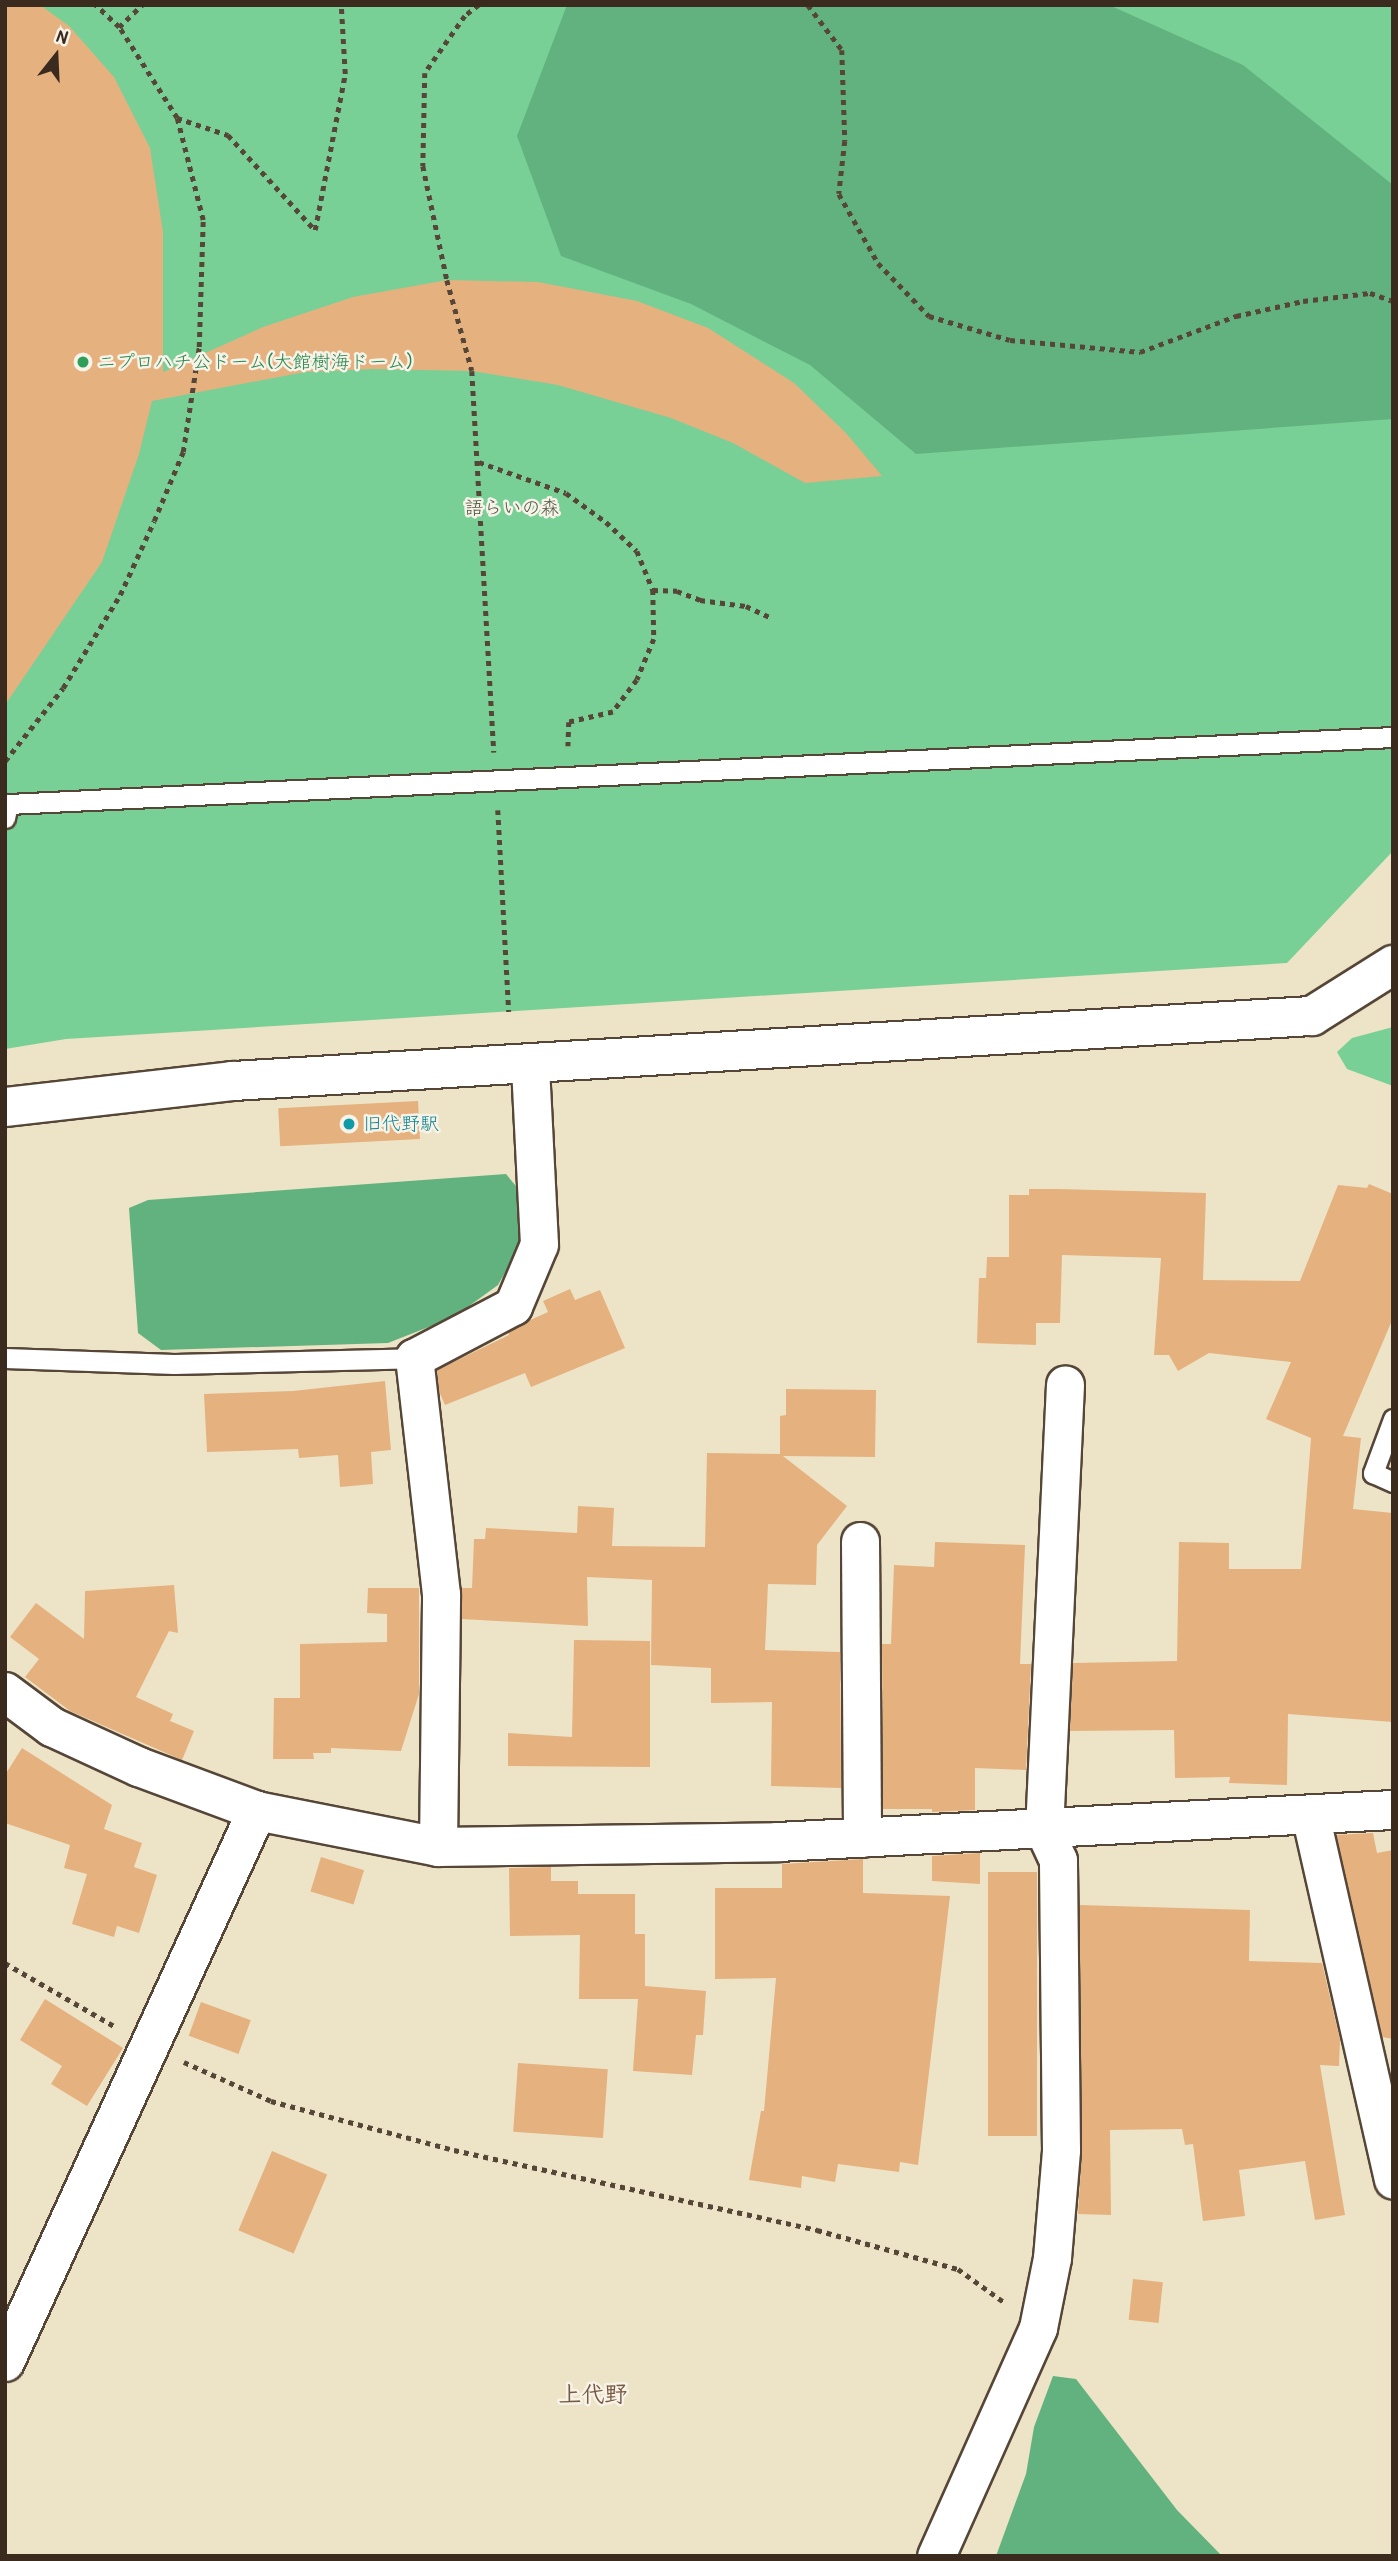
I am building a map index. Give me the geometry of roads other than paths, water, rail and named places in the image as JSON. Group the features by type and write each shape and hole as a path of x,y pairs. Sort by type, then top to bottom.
{"street":[{"path":"5,1107 233,1080 530,1065 1312,1016 1393,965"},
{"path":"438,1847 441,1594 414,1358 513,1306 539,1244 530,1065"},
{"path":"936,2556 1038,2328 1052,2258 1061,2150 1058,1860 1044,1830 1065,1384"},
{"path":"860,1541 862,1838"},
{"path":"5,1692 52,1727 139,1767 257,1811 438,1847 710,1844 1044,1830 1393,1810"},
{"path":"5,2362 257,1811"},
{"path":"1310,1814 1393,2180"}],"lane":[{"path":"5,818 8,804 1393,737"},
{"path":"5,1358 174,1364 414,1358"},
{"path":"1393,1419 1373,1474 1393,1482"}],"place":[{"name":"ニプロハチ公ドーム(大館樹海ドーム)","path":"83,362"},
{"name":"旧代野駅","path":"349,1124"}],"district":[{"name":"上代野","path":"593,2394"}],"park label":[{"name":"語らいの森","path":"512,508"}]}
